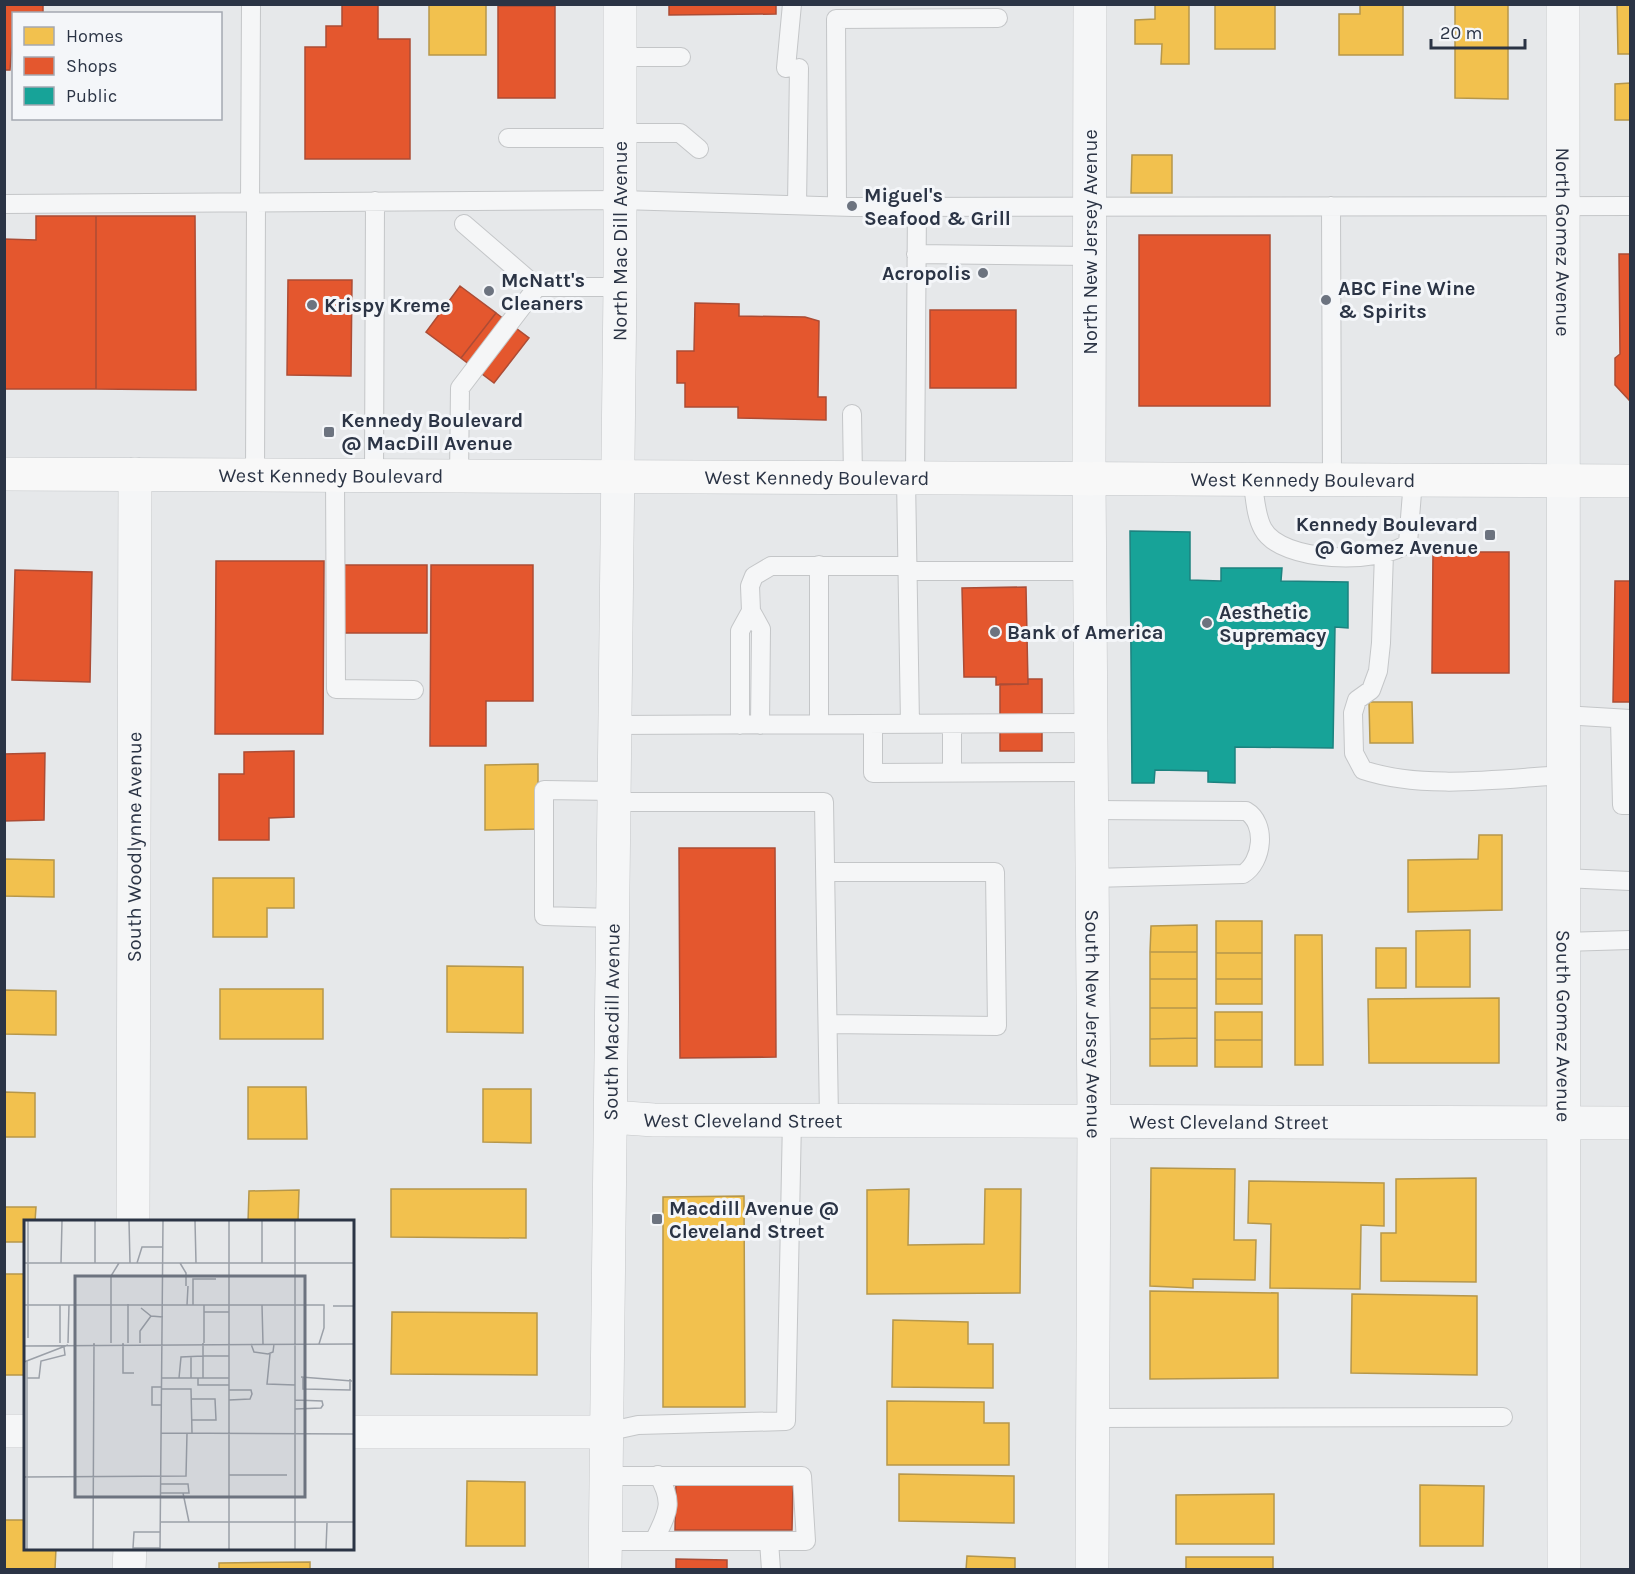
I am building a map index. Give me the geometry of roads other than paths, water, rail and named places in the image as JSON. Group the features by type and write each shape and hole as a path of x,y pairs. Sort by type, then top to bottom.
{"main road":[{"name":"West Kennedy Boulevard","path":"4,474 1630,481"}],"street":[{"name":"North Mac Dill Avenue","path":"616,477 621,200 620,4"},
{"name":"North New Jersey Avenue","path":"1089,479 1090,4"},
{"name":"North Gomez Avenue","path":"1562,481 1563,4"},
{"name":"South Woodlynne Avenue","path":"133,1220 135,474"},
{"name":"South Macdill Avenue","path":"605,1555 616,477"},
{"name":"South New Jersey Avenue","path":"1089,479 1094,1122 1092,1569"},
{"name":"South Gomez Avenue","path":"1562,481 1564,1569"},
{"name":"West Cleveland Street","path":"611,1117 654,1120 1630,1123"},
{"path":"4,1431 24,1431"},
{"path":"354,1432 606,1432"},
{"path":"129,1550 129,1569"}],"lane":[{"path":"251,4 255,474"},
{"path":"792,4 797,206"},
{"path":"837,207 836,19 998,18"},
{"path":"620,57 681,57"},
{"path":"508,138 680,133 699,149"},
{"path":"4,204 621,200 837,207 1630,206"},
{"path":"374,476 375,201"},
{"path":"910,724 908,568 917,206"},
{"path":"1331,207 1332,480"},
{"path":"464,224 537,287 620,287"},
{"path":"916,254 1091,256"},
{"path":"459,476 460,388 537,287"},
{"path":"852,414 853,478"},
{"path":"335,475 336,689 414,690"},
{"path":"1251,479 1262,528 1271,538 1303,554 1368,556 1401,548 1408,543 1413,480"},
{"path":"1384,553 1378,671 1371,690 1357,700 1353,713 1354,753 1363,770 1386,778 1468,781 1563,775"},
{"path":"819,565 819,724"},
{"path":"760,725 761,629 751,611 750,586 754,576 763,569 771,566 819,565 1089,571"},
{"path":"740,725 740,631 751,611"},
{"path":"1563,715 1625,719 1622,805 1630,805"},
{"path":"614,725 1091,723"},
{"path":"873,724 873,773 1091,772"},
{"path":"952,724 952,773"},
{"path":"613,918 544,916 544,790 614,797 824,802 829,1119"},
{"path":"1092,810 1246,811 1254,815 1258,823 1258,858 1253,867 1243,874 1092,878"},
{"path":"825,872 995,872 997,1026 829,1024"},
{"path":"1563,878 1630,881"},
{"path":"1563,942 1630,940"},
{"path":"606,1432 638,1425 786,1421 792,1119"},
{"path":"1093,1418 1503,1416"},
{"path":"654,1541 669,1508 667,1490 658,1475"},
{"path":"605,1555 654,1541 806,1541 802,1476 606,1476"},
{"path":"769,1541 771,1569"}],"place":[{"name":"Miguel's Seafood & Grill","path":"852,206"},
{"name":"Acropolis","path":"983,273"},
{"name":"McNatt's Cleaners","path":"489,291"},
{"name":"ABC Fine Wine & Spirits","path":"1326,300"},
{"name":"Krispy Kreme","path":"312,305"},
{"name":"Kennedy Boulevard @ MacDill Avenue","path":"329,432"},
{"name":"Kennedy Boulevard @ Gomez Avenue","path":"1490,535"},
{"name":"Aesthetic Supremacy","path":"1207,623"},
{"name":"Bank of America","path":"995,632"},
{"name":"Macdill Avenue @ Cleveland Street","path":"657,1219"}]}
